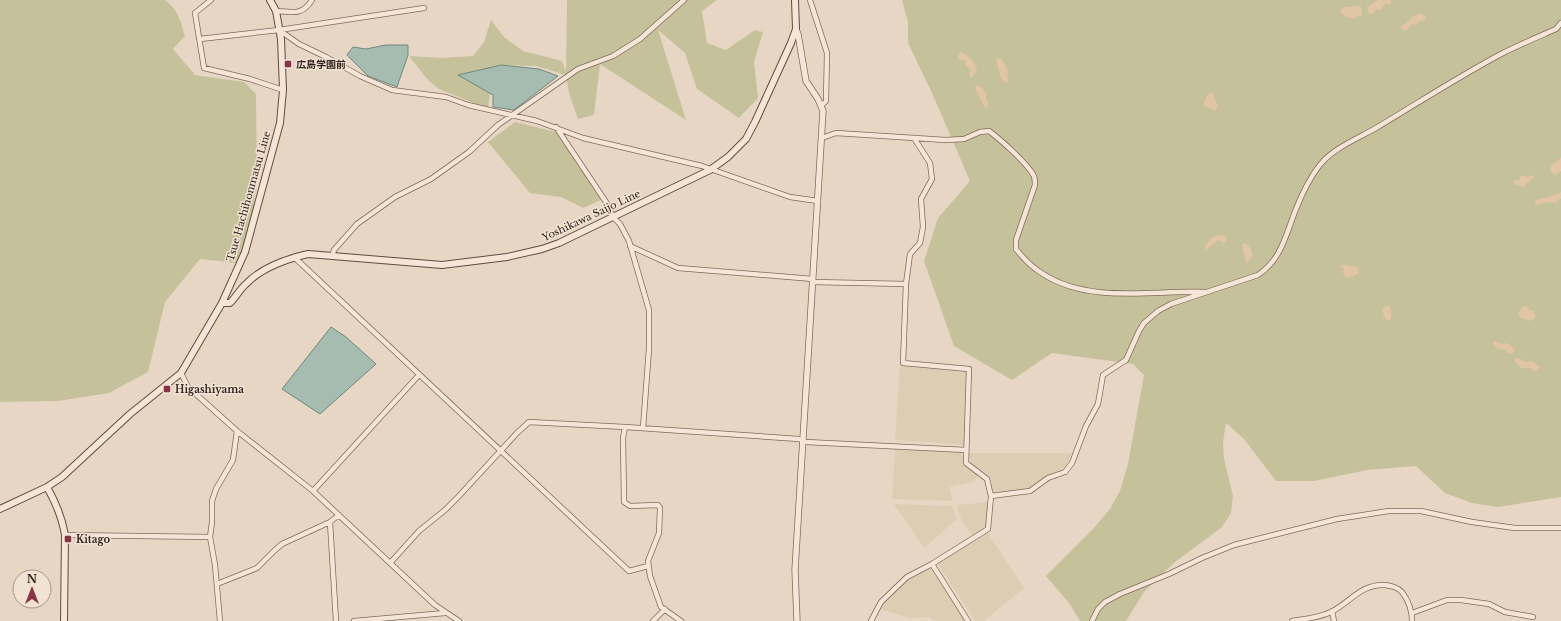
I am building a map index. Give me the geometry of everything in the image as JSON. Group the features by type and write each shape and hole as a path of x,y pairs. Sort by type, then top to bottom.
{"main road":[{"name":"Tsue Hachihonmatsu Line","path":"0,509 47,487 62,477 130,414 181,373 222,304 245,252 280,124 283,90 279,30 276,10 270,0"},
{"name":"Yoshikawa Saijo Line","path":"222,304 230,303 246,284 273,265 294,257 308,254 442,265 507,257 542,248 559,243 710,170 746,139 791,43 796,29 795,0"},
{"path":"47,487 58,506 65,535 64,621"}],"street":[{"path":"211,0 195,13 204,68 283,90"},
{"path":"276,10 298,12 306,8 312,0"},
{"path":"332,256 334,250 357,224 395,198 431,179 469,152 498,125 578,69 613,56 640,39 684,0"},
{"path":"810,0 828,53 826,101 822,105"},
{"path":"200,39 279,30 424,8"},
{"path":"991,496 1030,492 1048,478 1065,472 1072,463 1086,426 1098,404 1103,375 1126,360 1144,323 1158,311 1171,304 1264,272 1276,258 1287,237 1302,195 1319,166 1336,150 1418,101 1502,54 1556,29 1561,23"},
{"path":"796,29 806,81 822,105 823,111 795,570 796,621"},
{"path":"279,30 299,44 360,76 392,90 446,97 468,105 513,115 556,127 583,138 702,166 790,197 818,202"},
{"path":"556,127 606,202 613,217 620,224 630,246 649,310 649,349 642,428"},
{"path":"822,138 836,133 914,138 964,139 980,132 989,131 1000,140 1035,177 1035,185 1016,240 1016,249 1041,273 1073,287 1089,291 1123,293 1209,292"},
{"path":"870,621 881,602 907,577 932,564 988,529 991,496 987,479 966,463 969,369 903,363 906,284 910,254 920,242 924,228 921,198 932,179 930,163 914,138"},
{"path":"630,246 678,268 813,280 906,284"},
{"path":"294,257 629,572 648,566"},
{"path":"181,373 188,387 237,431 313,490 445,613 456,620"},
{"path":"313,490 419,374"},
{"path":"390,562 419,531 458,498 516,433 529,422 625,426 799,439 806,442 966,450"},
{"path":"625,426 623,438 624,502 630,506 658,506 660,508 659,533 648,561 648,566 661,607 681,621"},
{"path":"220,621 217,584 210,537 212,501 216,489 234,460 237,431"},
{"path":"1092,621 1098,609 1105,602 1120,594 1170,574 1202,558 1234,545 1337,520 1389,511 1421,511 1449,518 1515,528 1561,528"},
{"path":"217,584 257,568 282,544 330,522 339,515"},
{"path":"330,522 336,621"},
{"path":"65,535 210,537"},
{"path":"932,564 968,621"},
{"path":"1292,621 1316,618 1332,612 1362,590 1372,586 1381,585 1394,586 1399,589 1412,613 1412,621"},
{"path":"1412,613 1447,600 1461,600 1489,604 1505,612 1532,617"},
{"path":"653,621 664,609"},
{"path":"1332,612 1334,621"},
{"path":"354,621 445,613"}],"shaded area":[{"path":"0,0 165,0 176,12 185,36 173,49 195,75 244,82 256,94 257,180 250,230 237,263 200,259 165,302 148,372 109,393 58,401 0,402"},
{"path":"567,0 717,0 702,11 707,43 726,50 755,30 763,32 754,62 758,98 739,118 697,89 685,53 658,30 686,120 600,64 594,115 578,119 569,93 566,75 536,66 501,65 458,75 490,93 488,109 439,89 428,80 409,56 441,58 473,56 484,42 491,20 504,37 523,51 562,61 566,72"},
{"path":"902,0 1561,0 1561,497 1498,507 1472,503 1445,493 1416,466 1367,470 1314,481 1276,481 1244,439 1226,423 1223,442 1224,459 1233,496 1231,513 1222,527 1175,562 1159,577 1144,592 1126,621 1080,621 1069,603 1046,576 1093,529 1110,509 1120,491 1128,464 1144,375 1133,364 1052,353 1012,380 954,346 924,261 938,218 970,181 932,93 908,43 908,22"},
{"path":"386,45 408,45 408,55 397,87 368,76 347,55 353,47 366,49"},
{"path":"501,65 539,69 558,76 514,110 493,107 493,95 458,75"},
{"path":"515,122 560,133 601,200 583,208 561,197 530,193 488,142"},
{"path":"331,327 346,337 376,364 320,414 282,389"},
{"path":"900,366 967,372 966,445 895,440"},
{"path":"895,447 962,452 963,464 978,476 974,482 949,487 953,501 892,499"},
{"path":"968,453 1072,453 1067,464 1055,476 1037,483 1028,489 994,495 991,477 969,462"},
{"path":"988,502 985,528 972,535 961,519 957,505"},
{"path":"894,504 952,506 957,519 924,548"},
{"path":"988,533 1024,588 984,621 975,621 938,564"},
{"path":"931,568 965,621 936,621 928,617 910,618 883,610 881,607 906,581"}],"sand":[{"path":"1378,0 1391,1 1390,5 1385,4 1379,11 1376,9 1374,13 1369,14 1367,7"},
{"path":"1359,6 1362,8 1362,17 1358,16 1354,19 1346,17 1340,11 1345,7"},
{"path":"1422,13 1426,18 1425,20 1417,22 1417,25 1412,24 1406,31 1400,28 1413,16"},
{"path":"960,52 972,59 975,65 977,71 971,78 969,74 971,70 965,65 965,61 958,59 957,56"},
{"path":"996,58 1002,59 1008,71 1008,81 1006,83 1000,76"},
{"path":"976,85 981,87 987,95 987,109 981,101 975,87"},
{"path":"1210,93 1214,94 1218,107 1214,111 1203,104 1207,95"},
{"path":"1561,158 1561,171 1555,175 1550,171 1551,166"},
{"path":"1521,175 1527,177 1533,175 1534,177 1523,187 1514,184 1514,180 1519,180"},
{"path":"1561,192 1561,198 1555,203 1548,202 1535,205 1535,201"},
{"path":"1218,235 1224,235 1227,240 1224,243 1218,240 1206,250 1205,246 1211,238"},
{"path":"1243,243 1249,247 1252,253 1252,258 1246,263 1243,251"},
{"path":"1341,264 1356,267 1359,271 1358,274 1347,278 1343,274 1344,269 1341,267"},
{"path":"1389,305 1391,319 1388,321 1383,317 1383,308"},
{"path":"1528,306 1529,310 1534,311 1535,318 1530,321 1520,318 1518,314 1522,307"},
{"path":"1494,341 1502,344 1507,343 1515,349 1512,354 1507,352 1507,350 1499,349 1493,345"},
{"path":"1515,358 1521,359 1525,362 1532,361 1540,367 1537,371 1533,371 1532,368 1521,368 1515,362"}],"place":[{"name":"広島学園前","path":"288,64"},
{"name":"Higashiyama","path":"167,389"},
{"name":"Kitago","path":"68,539"}]}
